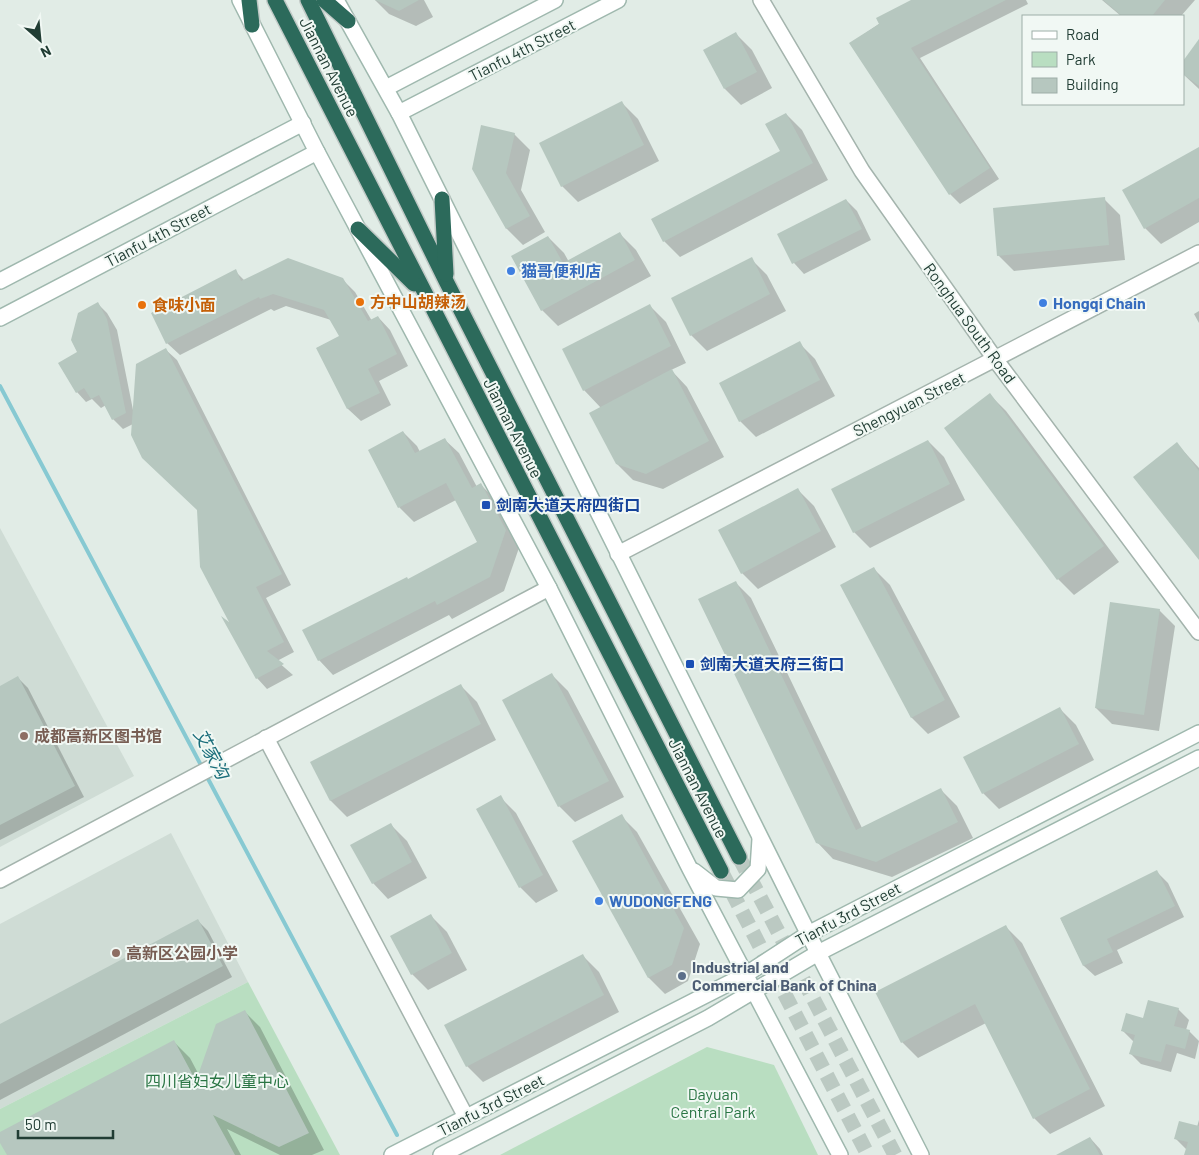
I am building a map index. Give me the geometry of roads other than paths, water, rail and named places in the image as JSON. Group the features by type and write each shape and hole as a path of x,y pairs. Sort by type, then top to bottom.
{"highway":[{"path":"249,0 252,25"},
{"name":"Jiannan Avenue","path":"275,0 721,871"},
{"name":"Jiannan Avenue","path":"308,0 446,281 739,857"},
{"path":"324,0 348,20"},
{"path":"442,199 446,281"},
{"path":"358,229 424,294"}],"street":[{"path":"240,0 317,152 549,588 690,869 840,1155"},
{"path":"336,0 399,113 808,934 921,1155"},
{"name":"Tianfu 4th Street","path":"386,88 555,0"},
{"name":"Tianfu 4th Street","path":"399,113 618,0"},
{"name":"Ronghua South Road","path":"762,0 862,171 995,359 1199,632"},
{"name":"Tianfu 4th Street","path":"0,281 303,123"},
{"name":"Tianfu 4th Street","path":"0,318 317,152"},
{"name":"Shengyuan Street","path":"618,554 1199,253"},
{"path":"0,880 549,588"},
{"name":"Tianfu 3rd Street","path":"392,1155 745,974 808,934 1199,733"},
{"path":"266,738 466,1117"},
{"name":"Tianfu 3rd Street","path":"441,1155 708,1018 818,953 1199,758"},
{"path":"690,869 716,888 738,890 758,869 760,837"}],"waterway":[{"name":"艾家沟","path":"0,386 203,769"},
{"name":"艾家沟","path":"206,775 397,1135"}],"tunnel":[{"path":"739,857 895,1155"},
{"path":"721,871 868,1155"}],"place":[{"name":"猫哥便利店","path":"511,271"},
{"name":"方中山胡辣汤","path":"360,302"},
{"name":"Hongqi Chain","path":"1043,303"},
{"name":"食味小面","path":"142,305"},
{"name":"剑南大道天府四街口","path":"486,505"},
{"name":"剑南大道天府三街口","path":"690,664"},
{"name":"成都高新区图书馆","path":"24,736"},
{"name":"WUDONGFENG","path":"599,901"},
{"name":"高新区公园小学","path":"116,953"},
{"name":"Industrial and Commercial Bank of China","path":"682,976"}],"park label":[{"name":"四川省妇女儿童中心","path":"217,1081"},
{"name":"Dayuan Central Park","path":"713,1103"}]}
